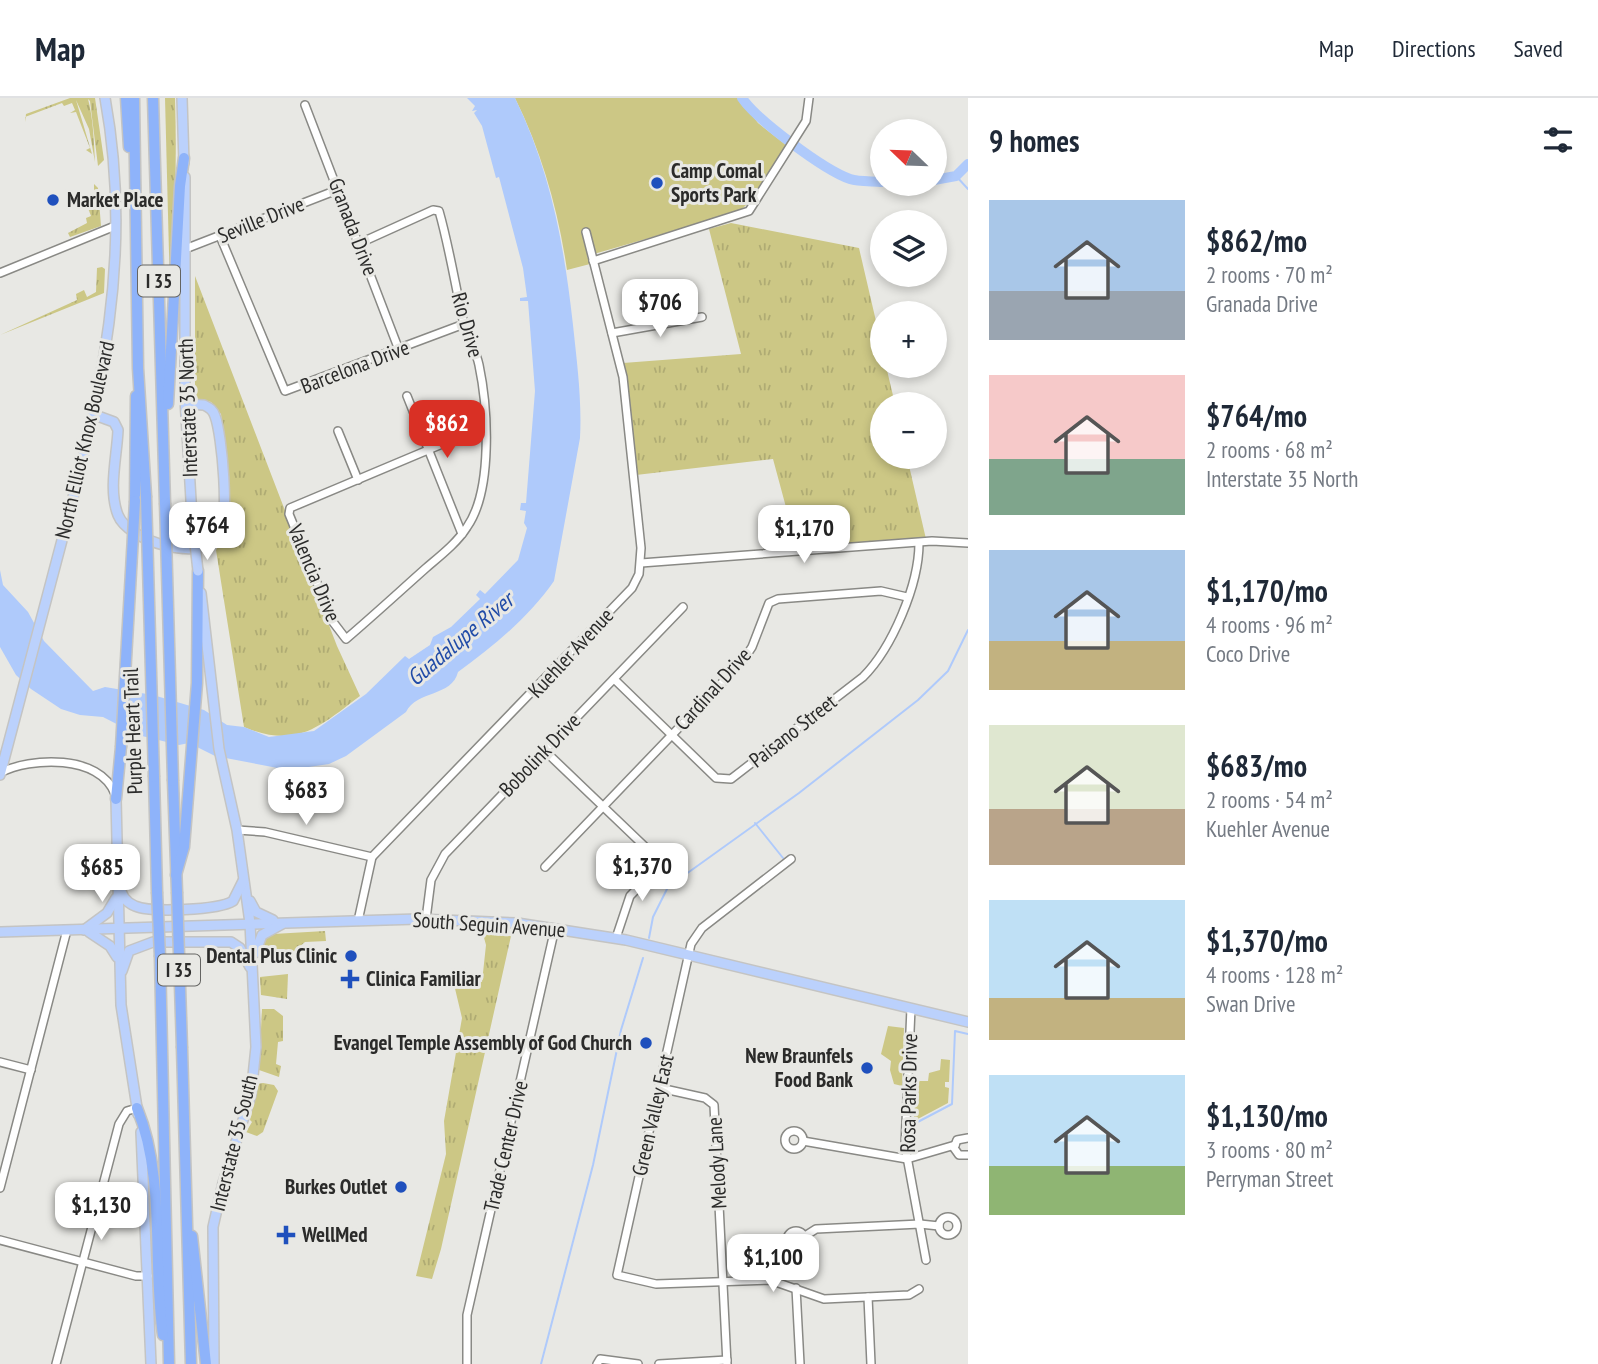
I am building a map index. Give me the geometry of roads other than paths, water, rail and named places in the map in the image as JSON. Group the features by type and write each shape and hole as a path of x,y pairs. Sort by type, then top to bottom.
{"highway":[{"path":"126,98 138,224"},
{"name":"Purple Heart Trail","path":"134,98 138,224 138,368 146,496 160,957 168,1364"},
{"name":"Purple Heart Trail","path":"153,98 186,1203"},
{"path":"164,464 180,187 184,158"},
{"path":"117,799 135,501 138,368"},
{"path":"176,876 184,847 197,683 198,571"},
{"path":"137,1108 147,1132 150,1156 162,1329 168,1364"},
{"path":"186,1203 195,1253 206,1364"},
{"name":"I 35","path":"186,1203 191,1364"}],"main road":[{"name":"North Elliot Knox Boulevard","path":"0,774 94,415 112,316 115,226 113,157 106,98"},
{"name":"Interstate 35 North","path":"182,98 186,404 192,517 213,703 237,830 250,923"},
{"path":"94,415 114,422 118,430 114,496 123,526 136,535 188,550 206,547 219,538 226,515 216,417 204,405 186,404"},
{"path":"117,799 117,958 144,1160 151,1364"},
{"path":"116,877 125,900 146,909 223,906 237,896 244,879"},
{"path":"244,879 256,912 284,923"},
{"path":"116,897 107,913 84,931 106,942 117,958"},
{"name":"South Seguin Avenue","path":"0,932 426,919 555,928 616,938 968,1022"},
{"name":"Interstate 35 South","path":"214,1364 213,1235 220,1195 242,1127 254,1077 250,923"},
{"path":"253,975 259,939 266,931 284,923"},
{"path":"119,985 129,951 153,942 231,942 244,955 253,975"}],"street":[{"path":"593,261 749,211 798,135 808,114 809,98"},
{"name":"Granada Drive","path":"305,105 399,350"},
{"name":"Seville Drive","path":"185,249 337,190"},
{"name":"Rio Drive","path":"346,639 462,534 473,517 480,491 485,426 478,362 464,324 437,209 360,243"},
{"path":"0,272 115,226"},
{"path":"586,232 625,386 641,563 919,543 968,543"},
{"name":"Barcelona Drive","path":"220,236 283,390 290,392 464,324"},
{"path":"612,333 702,317"},
{"path":"407,396 462,534"},
{"path":"338,431 358,480 485,426"},
{"name":"Valencia Drive","path":"346,639 333,622 289,514 294,505 358,480"},
{"name":"Paisano Street","path":"614,679 718,779 731,779 870,669 887,646 907,597 918,562 919,543"},
{"name":"Kuehler Avenue","path":"372,857 632,588 641,563"},
{"name":"Cardinal Drive","path":"545,867 742,662 752,647 766,607 773,600 881,592 907,597"},
{"name":"Bobolink Drive","path":"426,919 430,884 441,858 683,607"},
{"path":"544,750 662,863 630,896 616,938"},
{"path":"0,774 13,765 34,761 63,762 97,775 109,783 117,799"},
{"path":"237,830 265,832 372,857 358,921"},
{"name":"Green Valley East","path":"723,1281 656,1284 618,1275 688,955 698,932 791,859"},
{"name":"Trade Center Drive","path":"467,1364 467,1315 555,928"},
{"path":"0,1188 67,930"},
{"name":"Rosa Parks Drive","path":"911,1008 905,1143 926,1260"},
{"path":"0,1062 31,1070"},
{"name":"Melody Lane","path":"660,1088 705,1098 714,1105 727,1362"},
{"path":"56,1364 122,1118 127,1111 137,1108"},
{"path":"803,1141 907,1159 955,1145 960,1138 968,1138"},
{"path":"955,1145 959,1155 968,1155"},
{"path":"805,1236 816,1230 920,1224 939,1226"},
{"path":"0,1240 136,1276 148,1276"},
{"path":"723,1281 770,1279 820,1298 909,1295 919,1289"},
{"path":"796,1288 800,1364"},
{"path":"868,1297 871,1364"},
{"path":"598,1361 638,1364"},
{"path":"659,1364 727,1362"}],"water":[{"name":"Guadalupe River","path":"467,98 515,98 547,181 560,238 579,382 580,438 554,581 522,619 458,672 449,686 418,700 406,712 346,756 329,764 288,770 215,756 189,743 179,745 138,735 103,717 80,715 61,709 31,689 16,675 0,647 0,570 3,585 28,612 44,641 93,691 105,687 153,695 204,710 227,725 244,727 269,737 314,731 366,694 405,656 409,659 430,645 433,637 451,627 480,599 476,595 480,590 485,594 518,560 527,528 524,523 526,511 520,510 521,503 526,503 535,391 528,301 520,301 520,298 527,297 523,268 499,177 496,178 482,126 474,113 477,110 472,111 475,106"}],"waterway":[{"path":"742,98 776,131 824,166 850,179 870,181"},
{"path":"947,178 956,176 968,164"},
{"path":"956,176 968,189"},
{"path":"649,938 653,917 668,887 799,793 918,700 948,671 968,630"},
{"path":"755,823 783,858"},
{"path":"541,1364 593,1165 621,1030 643,958"},
{"path":"912,1125 952,1104 955,1031 968,1034"}],"place":[{"name":"Camp Comal Sports Park","path":"657,183"},
{"name":"Market Place","path":"53,200"},
{"name":"Dental Plus Clinic","path":"351,956"},
{"name":"Clinica Familiar","path":"350,979"},
{"name":"Evangel Temple Assembly of God Church","path":"646,1043"},
{"name":"New Braunfels Food Bank","path":"867,1068"},
{"name":"Burkes Outlet","path":"401,1187"},
{"name":"WellMed","path":"286,1235"}]}
